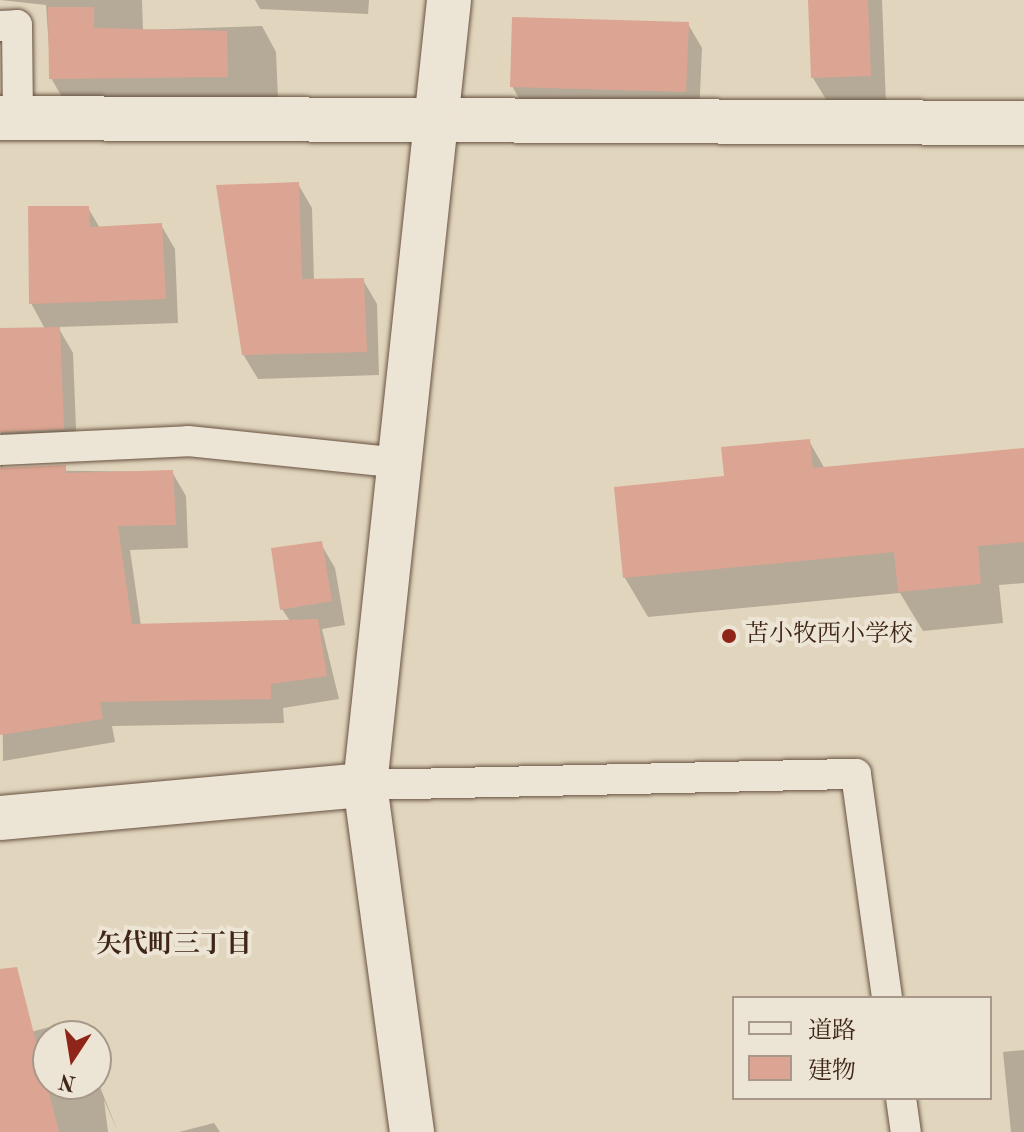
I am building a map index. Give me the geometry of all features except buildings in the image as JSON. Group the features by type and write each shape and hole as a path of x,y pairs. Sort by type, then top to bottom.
{"street":[{"path":"412,1132 365,785 449,0"},
{"path":"9,118 1024,123"},
{"path":"0,818 365,785"}],"lane":[{"path":"0,26 17,25 9,118"},
{"path":"0,450 188,441 400,463"},
{"path":"365,785 856,774 887,996"},
{"path":"901,1100 906,1132"}],"place":[{"name":"苫小牧西小学校","path":"729,636"}],"district":[{"name":"矢代町三丁目","path":"174,946"}]}
